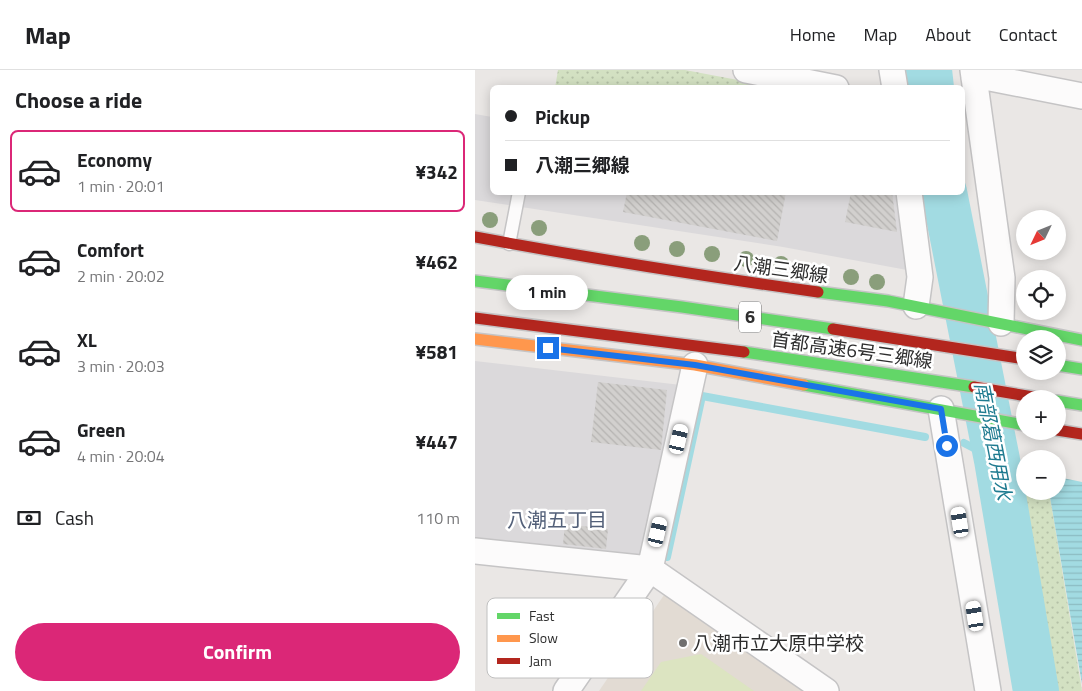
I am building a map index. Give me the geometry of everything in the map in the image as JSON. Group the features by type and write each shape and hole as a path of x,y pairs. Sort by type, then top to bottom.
{"main road":[{"name":"八潮三郷線","path":"475,237 710,277 916,306 1082,340"},
{"name":"首都高速6号三郷線","path":"475,281 626,299 905,339 1016,358"},
{"name":"首都高速6号三郷線","path":"475,318 900,374 1016,394"},
{"path":"475,339 695,365 1016,423"},
{"path":"1066,366 1082,369"},
{"path":"1066,402 1082,405"},
{"path":"1066,431 1082,434"}],"street":[{"path":"746,70 821,85"},
{"path":"891,70 894,85"},
{"path":"1001,323 1002,278 973,74 1082,96"},
{"path":"909,195 920,277 916,306"},
{"path":"630,598 650,569 695,365"},
{"path":"941,409 988,691"},
{"path":"475,551 650,569 826,691"},
{"path":"566,691 575,678"}],"lane":[{"path":"509,244 518,195"}],"shaded area":[{"path":"475,114 490,117 490,195 895,195 907,270 783,247 475,200"},
{"path":"475,361 681,385 644,556 475,538"},
{"name":"八潮市立大原中学校","path":"664,595 805,691 599,691 608,678 653,678 653,611"}],"green space":[{"path":"558,70 685,70 764,85 556,85"},
{"path":"1010,466 1016,467 1016,500 1050,500 1082,691 1049,691"},
{"path":"701,654 754,691 641,691 650,678 653,678 653,674 661,662"}],"water":[{"path":"1066,479 1082,482 1082,684 1051,500 1066,500"}],"building":[{"path":"626,195 785,195 777,241 623,212"},
{"path":"850,195 892,195 897,232 845,222"},
{"path":"598,382 667,390 661,450 591,442"},
{"path":"565,524 608,529 606,549 563,544"}],"waterway":[{"name":"南部葛西用水","path":"929,70 931,85"},
{"name":"南部葛西用水","path":"945,195 997,460 1036,691"},
{"path":"667,557 702,396 925,437"},
{"path":"964,443 997,460"}],"traffic: fast":[{"path":"475,281 682,307 833,329"},
{"path":"818,292 888,301 1082,340"},
{"path":"744,352 974,387"},
{"path":"1066,366 1082,369"},
{"path":"804,385 1016,423"},
{"path":"1066,402 1082,405"}],"traffic: slow":[{"path":"475,339 695,365 804,385"}],"traffic: jam":[{"path":"475,237 732,280 818,292"},
{"path":"475,318 744,352"},
{"path":"833,329 1016,358"},
{"path":"974,387 1016,394"},
{"path":"1066,431 1082,434"}],"place":[{"name":"八潮市立大原中学校","path":"683,643"}],"district":[{"name":"八潮五丁目","path":"557,520"}],"route":[{"path":"548,348 695,365 941,409 947,446"}]}
